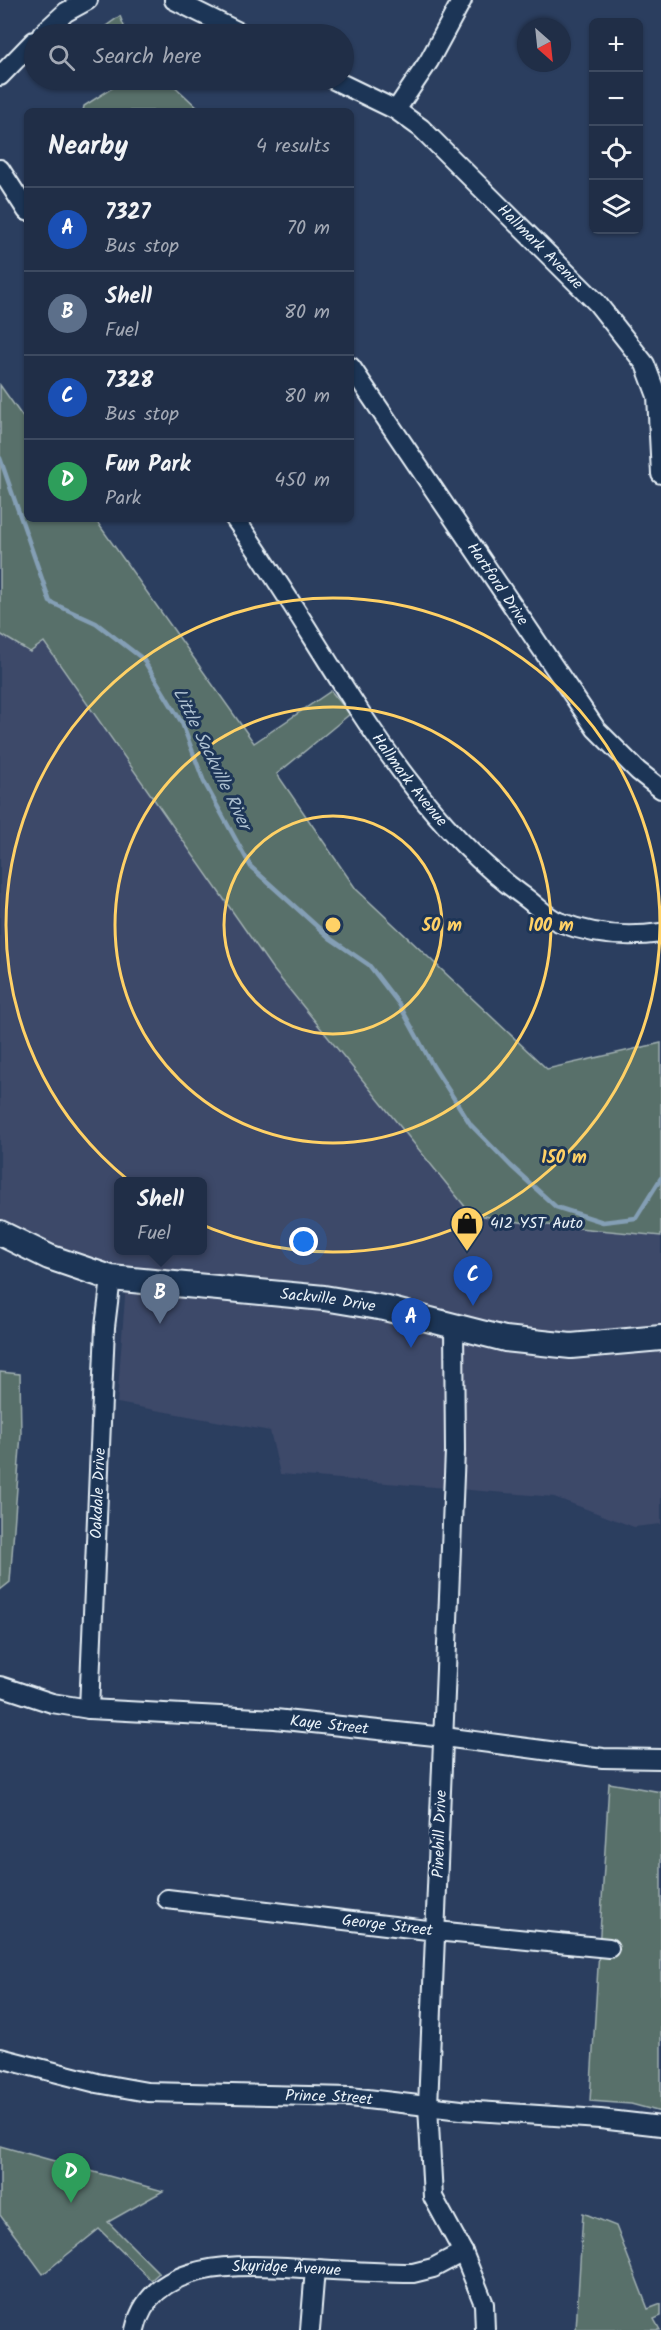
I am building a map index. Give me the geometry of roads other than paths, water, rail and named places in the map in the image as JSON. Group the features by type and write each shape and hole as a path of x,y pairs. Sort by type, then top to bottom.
{"main road":[{"name":"Sackville Drive","path":"0,1233 49,1257 111,1278 324,1298 384,1308 505,1339 571,1347 661,1338"}],"street":[{"path":"53,24 66,12 88,0"},
{"path":"174,0 223,24"},
{"path":"396,110 429,61 462,0"},
{"path":"0,76 24,51"},
{"name":"Hallmark Avenue","path":"354,90 396,110 421,128 597,303 645,364 657,396 661,474"},
{"path":"0,169 24,206"},
{"name":"Hartford Drive","path":"354,372 596,729 638,771 661,789"},
{"name":"Hallmark Avenue","path":"237,522 286,591 357,706 456,839 504,882 556,921 630,937 661,933"},
{"name":"Oakdale Drive","path":"89,1709 105,1327 111,1278"},
{"name":"Pinehill Drive","path":"454,1326 455,1450 428,2106 433,2197 463,2252 484,2304 485,2330"},
{"name":"Kaye Street","path":"0,1686 52,1703 89,1709 275,1719 444,1737 603,1758 661,1759"},
{"name":"George Street","path":"167,1899 436,1931 609,1948"},
{"name":"Prince Street","path":"0,2058 98,2083 147,2092 350,2097 661,2126"},
{"name":"Skyridge Avenue","path":"135,2330 137,2319 148,2301 176,2281 210,2268 243,2265 413,2273 433,2268 463,2252"},
{"path":"310,2330 315,2269"}],"waterway":[{"name":"Little Sackville River","path":"0,458 50,602 96,623 143,659 182,723 204,782 251,867 331,939 369,965 399,1004 433,1066 471,1125 556,1207 603,1222 636,1218 661,1178"}],"place":[{"name":"412 YST Auto","path":"467,1252"},
{"name":"7328","path":"473,1306"},
{"name":"Shell","path":"160,1324"},
{"name":"7327","path":"411,1348"},
{"name":"Fun Park","path":"71,2203"}]}
